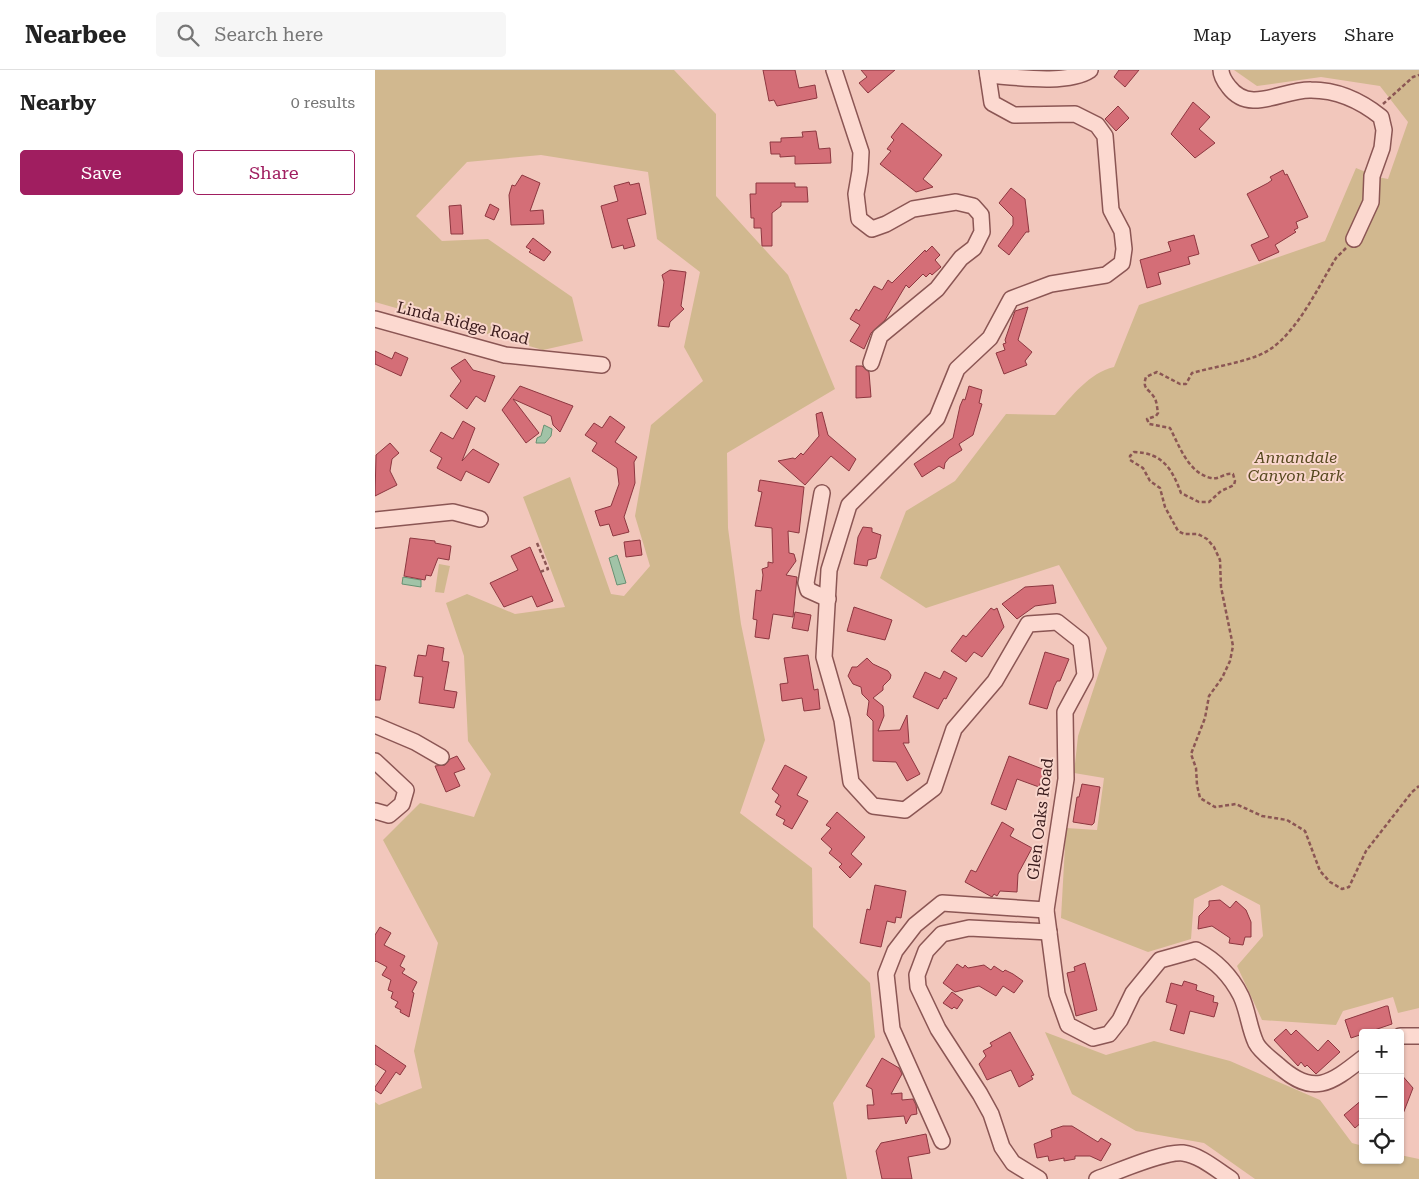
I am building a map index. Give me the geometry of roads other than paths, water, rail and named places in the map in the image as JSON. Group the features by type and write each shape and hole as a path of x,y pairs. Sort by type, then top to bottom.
{"street":[{"path":"834,70 861,152 861,170 856,194 859,219 871,229 886,224 913,209 956,202 973,206 981,215 982,232 974,248 961,258 937,289 880,336 871,363"},
{"path":"988,73 1040,78 1081,76 1090,70"},
{"path":"1221,70 1221,75 1230,89 1243,99 1254,101 1295,91 1312,90 1347,96 1367,105 1381,117 1384,130 1382,148 1372,180 1371,202 1354,239"},
{"name":"Glen Oaks Road","path":"988,73 992,103 1014,115 1075,114 1097,125 1105,136 1111,210 1122,231 1124,248 1122,263 1106,275 1051,284 1011,299 990,338 957,369 937,418 849,505 829,570 824,657 842,720 851,782 873,806 905,810 934,788 954,729 995,681 1028,624 1057,622 1081,641 1085,675 1065,712 1066,779 1046,910 1057,994 1068,1025 1093,1038 1109,1034 1120,1020 1133,993 1160,960 1196,950 1215,960 1241,996 1257,1044 1287,1074 1303,1083 1319,1085 1333,1080 1359,1061"},
{"name":"Linda Ridge Road","path":"375,319 505,355 602,365"},
{"path":"822,493 806,583 808,590 827,599"},
{"path":"375,520 453,512 480,519"},
{"path":"375,725 415,742 441,757"},
{"path":"375,761 406,790 402,804 389,815 375,811"},
{"path":"942,1141 892,1029 886,974 895,951 915,925 942,903 1046,910"},
{"path":"1039,1179 1013,1163 1002,1147 991,1114 938,1029 918,987 917,975 926,951 942,934 969,928 1049,932"},
{"path":"1404,1036 1419,1036"},
{"path":"1097,1179 1164,1156 1184,1154 1196,1158 1231,1179"}],"park label":[{"name":"Annandale Canyon Park","path":"1296,466"}]}
